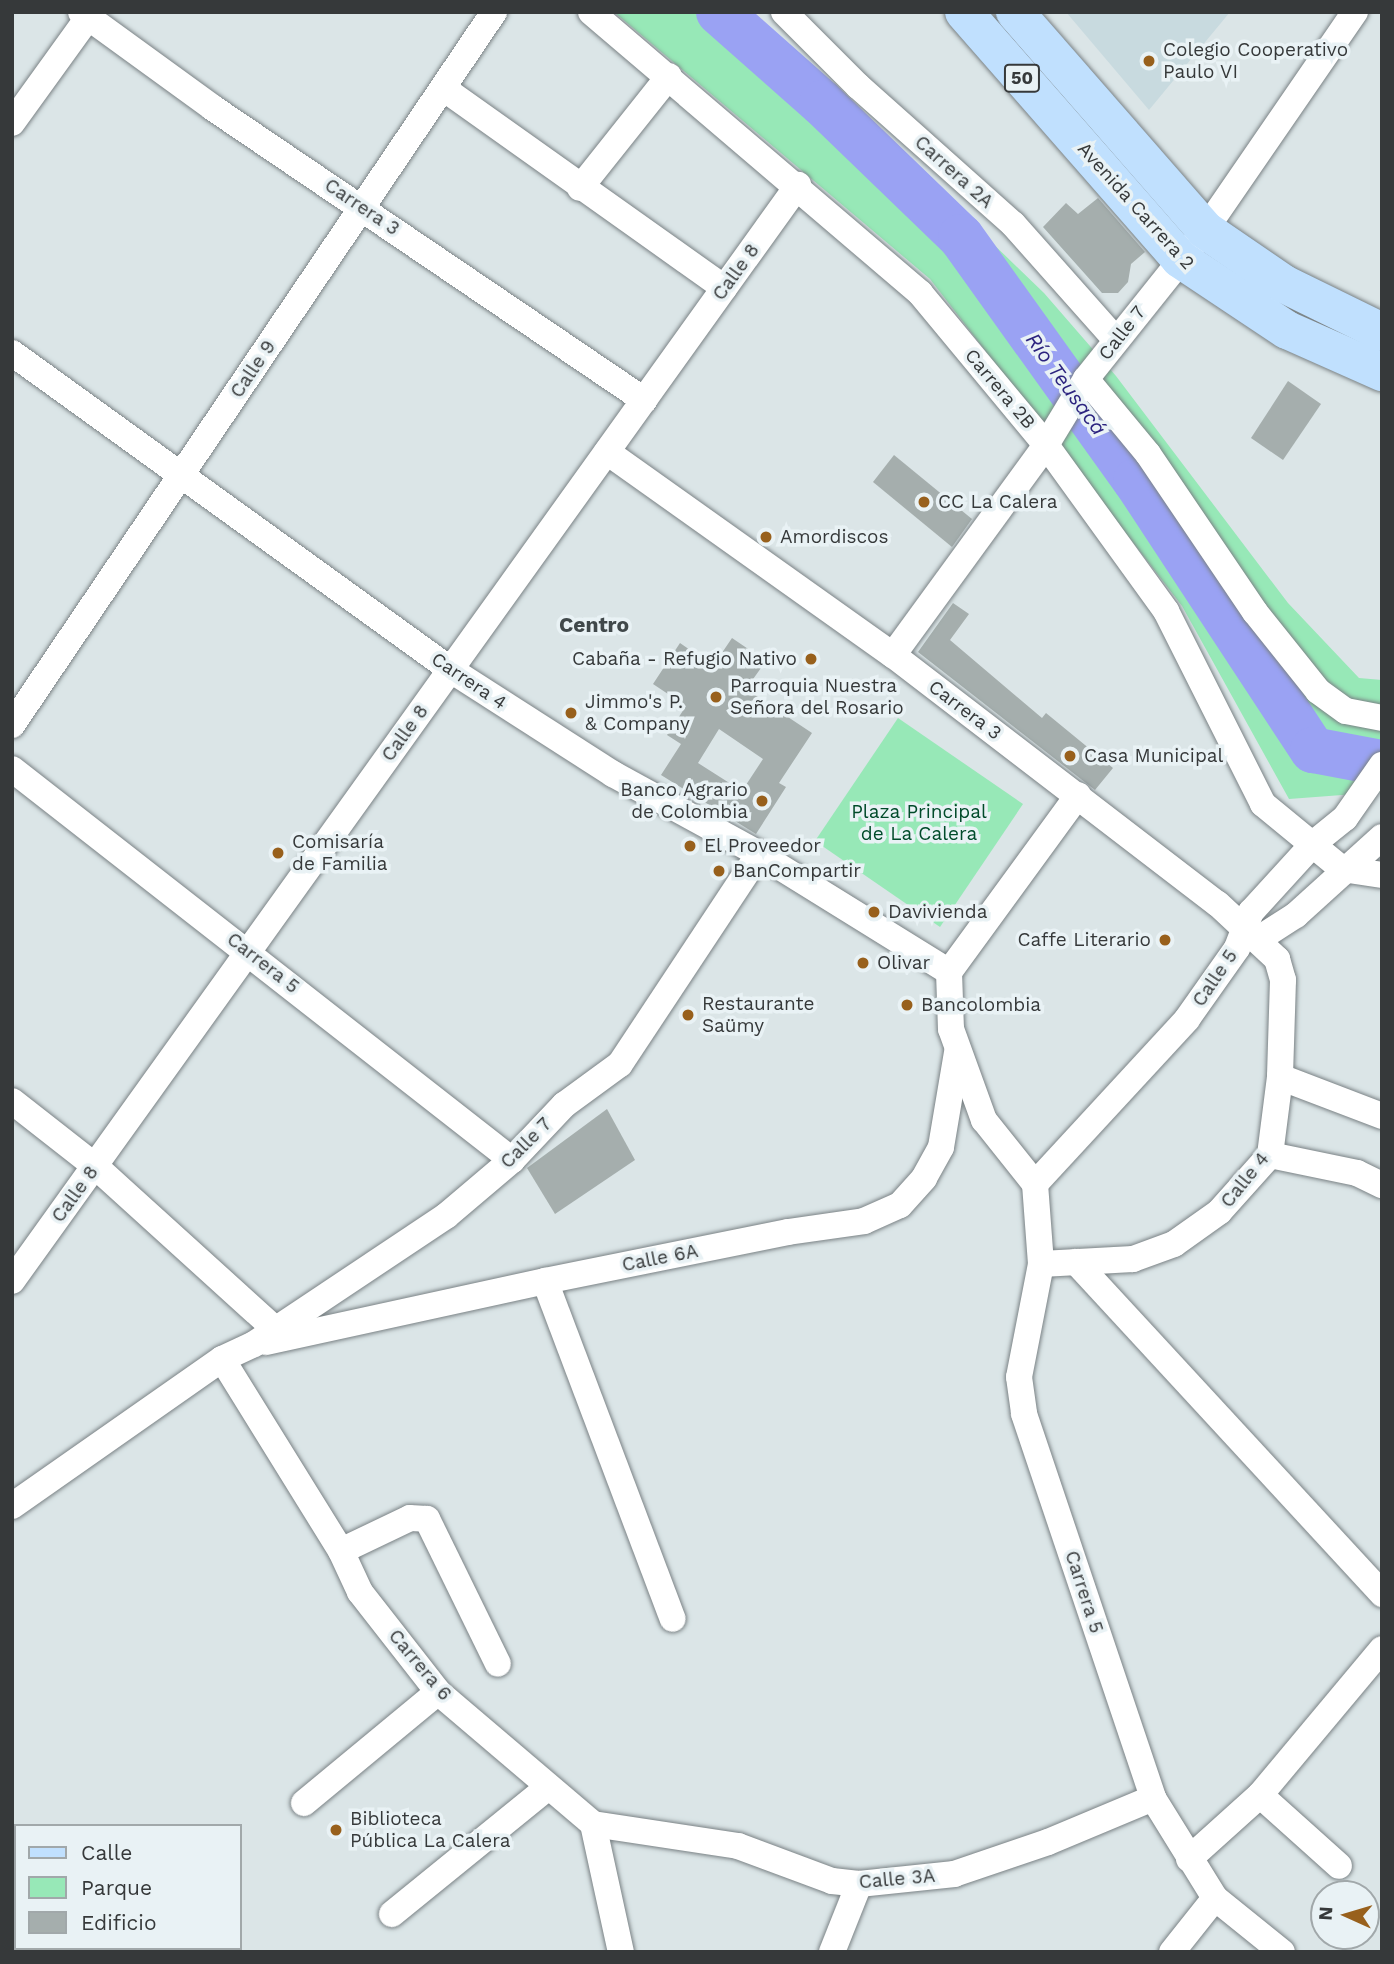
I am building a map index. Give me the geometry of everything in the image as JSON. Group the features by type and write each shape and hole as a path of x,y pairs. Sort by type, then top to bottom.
{"main road":[{"name":"Avenida Carrera 2","path":"964,12 1180,259 1287,330 1368,367"},
{"name":"Avenida Carrera 2","path":"1015,12 1205,230 1284,284 1374,329"},
{"path":"1368,367 1374,329"}],"street":[{"name":"Calle 9","path":"12,725 494,12"},
{"name":"Carrera 2B","path":"591,12 798,185 920,293 1046,445 1166,611 1263,804 1284,824 1314,843"},
{"name":"Carrera 2A","path":"784,12 858,86 1013,224 1116,340"},
{"name":"Calle 7","path":"893,655 1046,445 1086,379 1205,230 1354,12"},
{"path":"12,123 86,14"},
{"name":"Carrera 3","path":"86,14 645,400"},
{"path":"580,188 669,76"},
{"path":"443,88 724,288"},
{"name":"Calle 8","path":"12,1281 798,185"},
{"name":"Carrera 4","path":"12,353 450,670 613,774 759,854 949,972"},
{"path":"1086,379 1148,454 1255,612 1318,691 1346,711 1382,718"},
{"name":"Carrera 3","path":"607,452 893,655 1078,795 1251,935"},
{"name":"Calle 5","path":"1035,1184 1187,1018 1251,935 1251,912 1314,843 1345,818 1382,765"},
{"name":"Carrera 5","path":"12,769 512,1160"},
{"path":"1035,1184 984,1120 957,1052 948,1000 949,972 1078,795"},
{"path":"1251,935 1296,915 1342,869 1382,837"},
{"path":"1314,843 1342,869 1382,875"},
{"name":"Calle 7","path":"222,1359 265,1337 446,1216 512,1160 564,1105 620,1064 759,854"},
{"name":"Calle 4","path":"1041,1264 1133,1259 1174,1244 1219,1212 1270,1155 1280,1077 1283,980 1277,959 1251,935"},
{"name":"Calle 6A","path":"265,1337 788,1232 864,1222 900,1205 924,1178 941,1147 957,1052"},
{"path":"1280,1077 1382,1116"},
{"path":"12,1101 95,1166 265,1337"},
{"path":"1270,1155 1357,1173 1382,1185"},
{"name":"Carrera 5","path":"1035,1184 1041,1264 1019,1377 1024,1414 1153,1798 1215,1898 1282,1952"},
{"path":"1076,1262 1382,1594"},
{"path":"545,1281 673,1619"},
{"path":"12,1506 222,1359"},
{"name":"Carrera 6","path":"222,1359 341,1551 360,1592 438,1692 547,1788 593,1824"},
{"path":"341,1551 410,1518 427,1519 498,1664"},
{"path":"1189,1859 1260,1796 1382,1649"},
{"path":"304,1803 438,1692"},
{"path":"392,1914 547,1788"},
{"path":"1260,1796 1339,1866"},
{"name":"Calle 3A","path":"593,1824 738,1846 832,1881 859,1884 954,1874 1048,1842 1153,1798"},
{"path":"593,1824 621,1952"},
{"path":"832,1952 859,1884"},
{"path":"1172,1952 1215,1898"}],"shaded area":[{"name":"Colegio Cooperativo Paulo VI","path":"1066,12 1230,12 1149,110"}],"green space":[{"path":"614,12 753,12 1044,293 1116,376 1288,603 1359,678 1382,680 1382,792 1289,799 1182,606 930,279"},
{"name":"Plaza Principal de La Calera","path":"898,718 1023,804 940,927 815,841"}],"building":[{"path":"1098,198 1145,252 1131,264 1128,282 1118,293 1102,293 1043,227 1066,203 1078,214"},
{"path":"1288,381 1321,404 1283,460 1251,438"},
{"name":"CC La Calera","path":"894,455 972,519 952,547 873,482"},
{"path":"953,603 969,614 950,640 1042,718 1046,713 1113,768 1095,790 918,652"},
{"name":"Parroquia Nuestra Señora del Rosario","path":"732,638 766,661 746,689 812,733 779,783 786,787 756,834 661,775 681,744 667,735 686,706 653,684 680,643 713,666","holes":["719,729 763,759 742,791 698,763"]},
{"path":"607,1109 635,1160 555,1214 527,1168"}],"waterway":[{"name":"Río Teusacá","path":"719,12 822,103 961,237 1136,481 1313,750 1382,763"}],"place":[{"name":"Colegio Cooperativo Paulo VI","path":"1149,61"},
{"name":"CC La Calera","path":"924,502"},
{"name":"Amordiscos","path":"766,537"},
{"name":"Cabaña - Refugio Nativo","path":"811,659"},
{"name":"Parroquia Nuestra Señora del Rosario","path":"716,697"},
{"name":"Jimmo's P. & Company","path":"571,713"},
{"name":"Casa Municipal","path":"1070,756"},
{"name":"Banco Agrario de Colombia","path":"762,801"},
{"name":"El Proveedor","path":"690,846"},
{"name":"Comisaría de Familia","path":"278,853"},
{"name":"BanCompartir","path":"719,871"},
{"name":"Davivienda","path":"874,912"},
{"name":"Caffe Literario","path":"1165,940"},
{"name":"Olivar","path":"863,963"},
{"name":"Bancolombia","path":"907,1005"},
{"name":"Restaurante Saümy","path":"688,1015"},
{"name":"Biblioteca Pública La Calera","path":"336,1830"}],"district":[{"name":"Centro","path":"594,625"}]}
